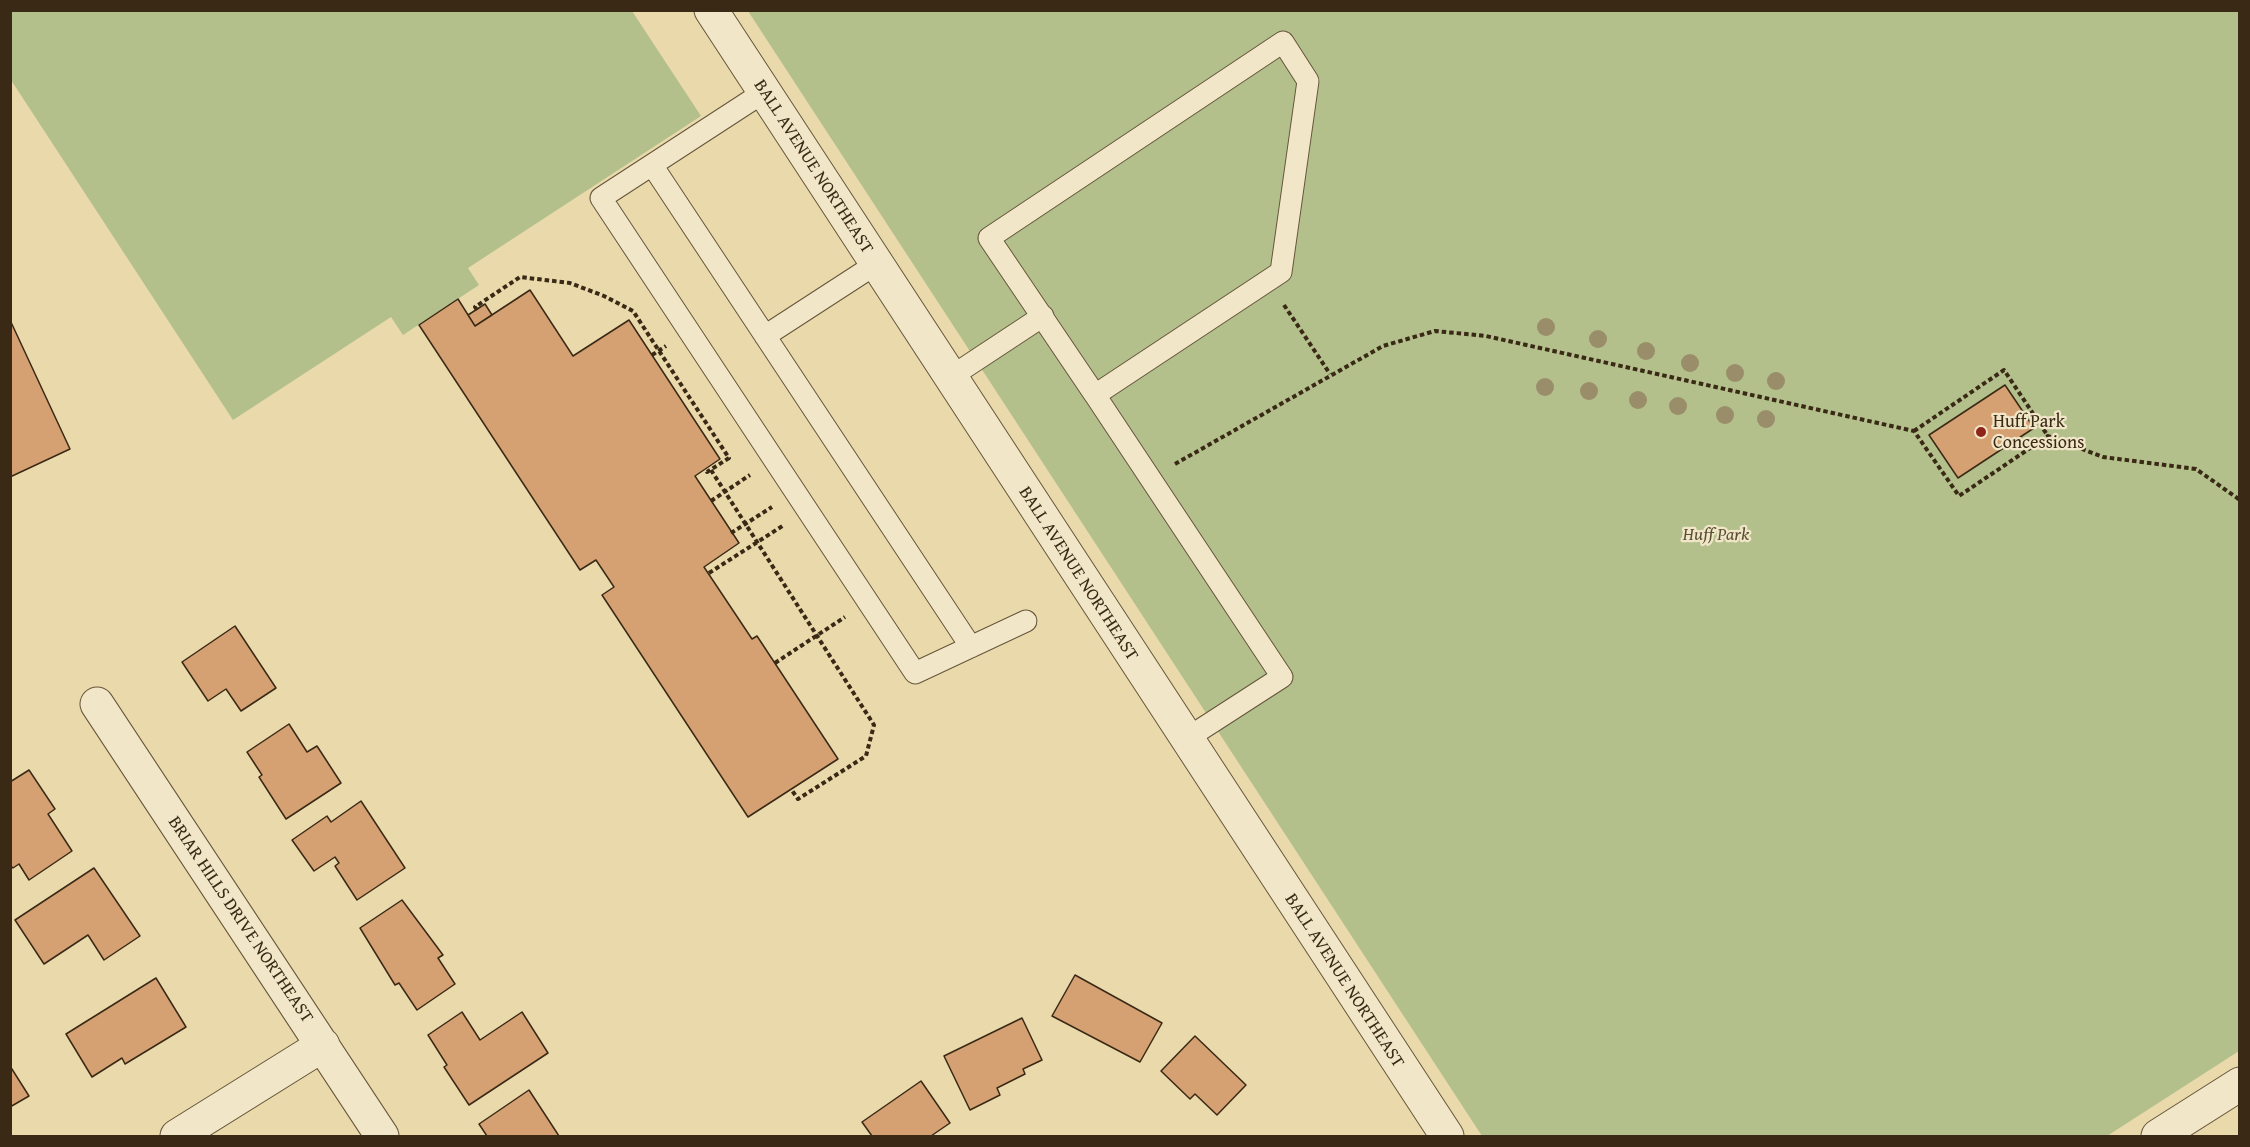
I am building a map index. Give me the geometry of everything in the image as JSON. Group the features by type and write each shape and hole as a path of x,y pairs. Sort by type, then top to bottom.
{"street":[{"name":"BALL AVENUE NORTHEAST","path":"711,10 949,378 1447,1137"},
{"name":"BRIAR HILLS DRIVE NORTHEAST","path":"97,704 382,1137"},
{"path":"177,1137 323,1045"},
{"path":"2158,1137 2240,1084"}],"lane":[{"path":"1095,395 1281,272 1308,81 1283,42 989,237 1282,677 1186,739"},
{"path":"764,92 601,198 915,673 1026,621"},
{"path":"652,165 971,647"},
{"path":"765,336 876,264"},
{"path":"949,378 1043,316"}],"path":[{"path":"1281,272 1279,296 1330,374"},
{"path":"477,310 475,307 520,277 570,283 604,296 633,311 729,458 708,469 874,725 866,756 798,799 792,789"},
{"path":"1150,479 1330,374 1383,346 1435,331 1486,336 1914,431 1959,496 2048,436"},
{"path":"1914,431 2004,370 2048,436 2103,457 2196,469 2240,500"},
{"path":"711,501 774,460"},
{"path":"732,533 795,491"},
{"path":"709,573 807,510"},
{"path":"775,663 868,602"}],"green space":[{"path":"10,11 632,11 701,116 468,268 479,285 403,335 391,317 233,420 11,80"},
{"name":"Huff Park","path":"748,11 2239,11 2239,1051 2107,1136 1482,1136"}],"building":[{"path":"530,290 573,356 629,320 720,459 695,476 739,543 704,567 752,639 757,636 838,759 748,817 602,595 614,587 596,560 580,570 419,325 458,299 475,326"},
{"path":"485,304 492,315 475,326 468,315"},
{"path":"10,320 70,449 10,477"},
{"name":"Huff Park Concessions","path":"2005,385 2034,428 1958,478 1929,435"},
{"path":"235,626 276,688 241,711 226,689 208,701 182,662"},
{"path":"289,724 307,752 317,746 341,783 286,819 259,777 262,775 247,752"},
{"path":"29,770 55,809 48,814 72,851 29,880 19,864 13,868 10,865 10,782"},
{"path":"361,801 405,868 357,900 335,866 339,863 335,857 314,871 292,840 327,816 331,822"},
{"path":"94,868 140,936 104,960 88,935 44,964 15,920"},
{"path":"402,900 443,955 438,958 455,984 417,1010 399,983 395,985 360,928"},
{"path":"1075,975 1162,1023 1140,1062 1052,1016"},
{"path":"156,978 186,1027 125,1064 122,1058 92,1077 66,1034"},
{"path":"462,1012 480,1040 522,1012 548,1053 469,1105 444,1067 447,1065 428,1035"},
{"path":"1022,1018 1042,1060 1023,1069 1025,1074 997,1088 1000,1095 970,1110 944,1056"},
{"path":"1195,1036 1246,1085 1217,1115 1195,1094 1190,1099 1161,1071"},
{"path":"10,1066 29,1096 10,1107"},
{"path":"921,1081 950,1123 931,1136 872,1136 862,1122"},
{"path":"529,1090 559,1136 487,1136 479,1124"}],"place":[{"name":"Huff Park Concessions","path":"1981,432"}]}
